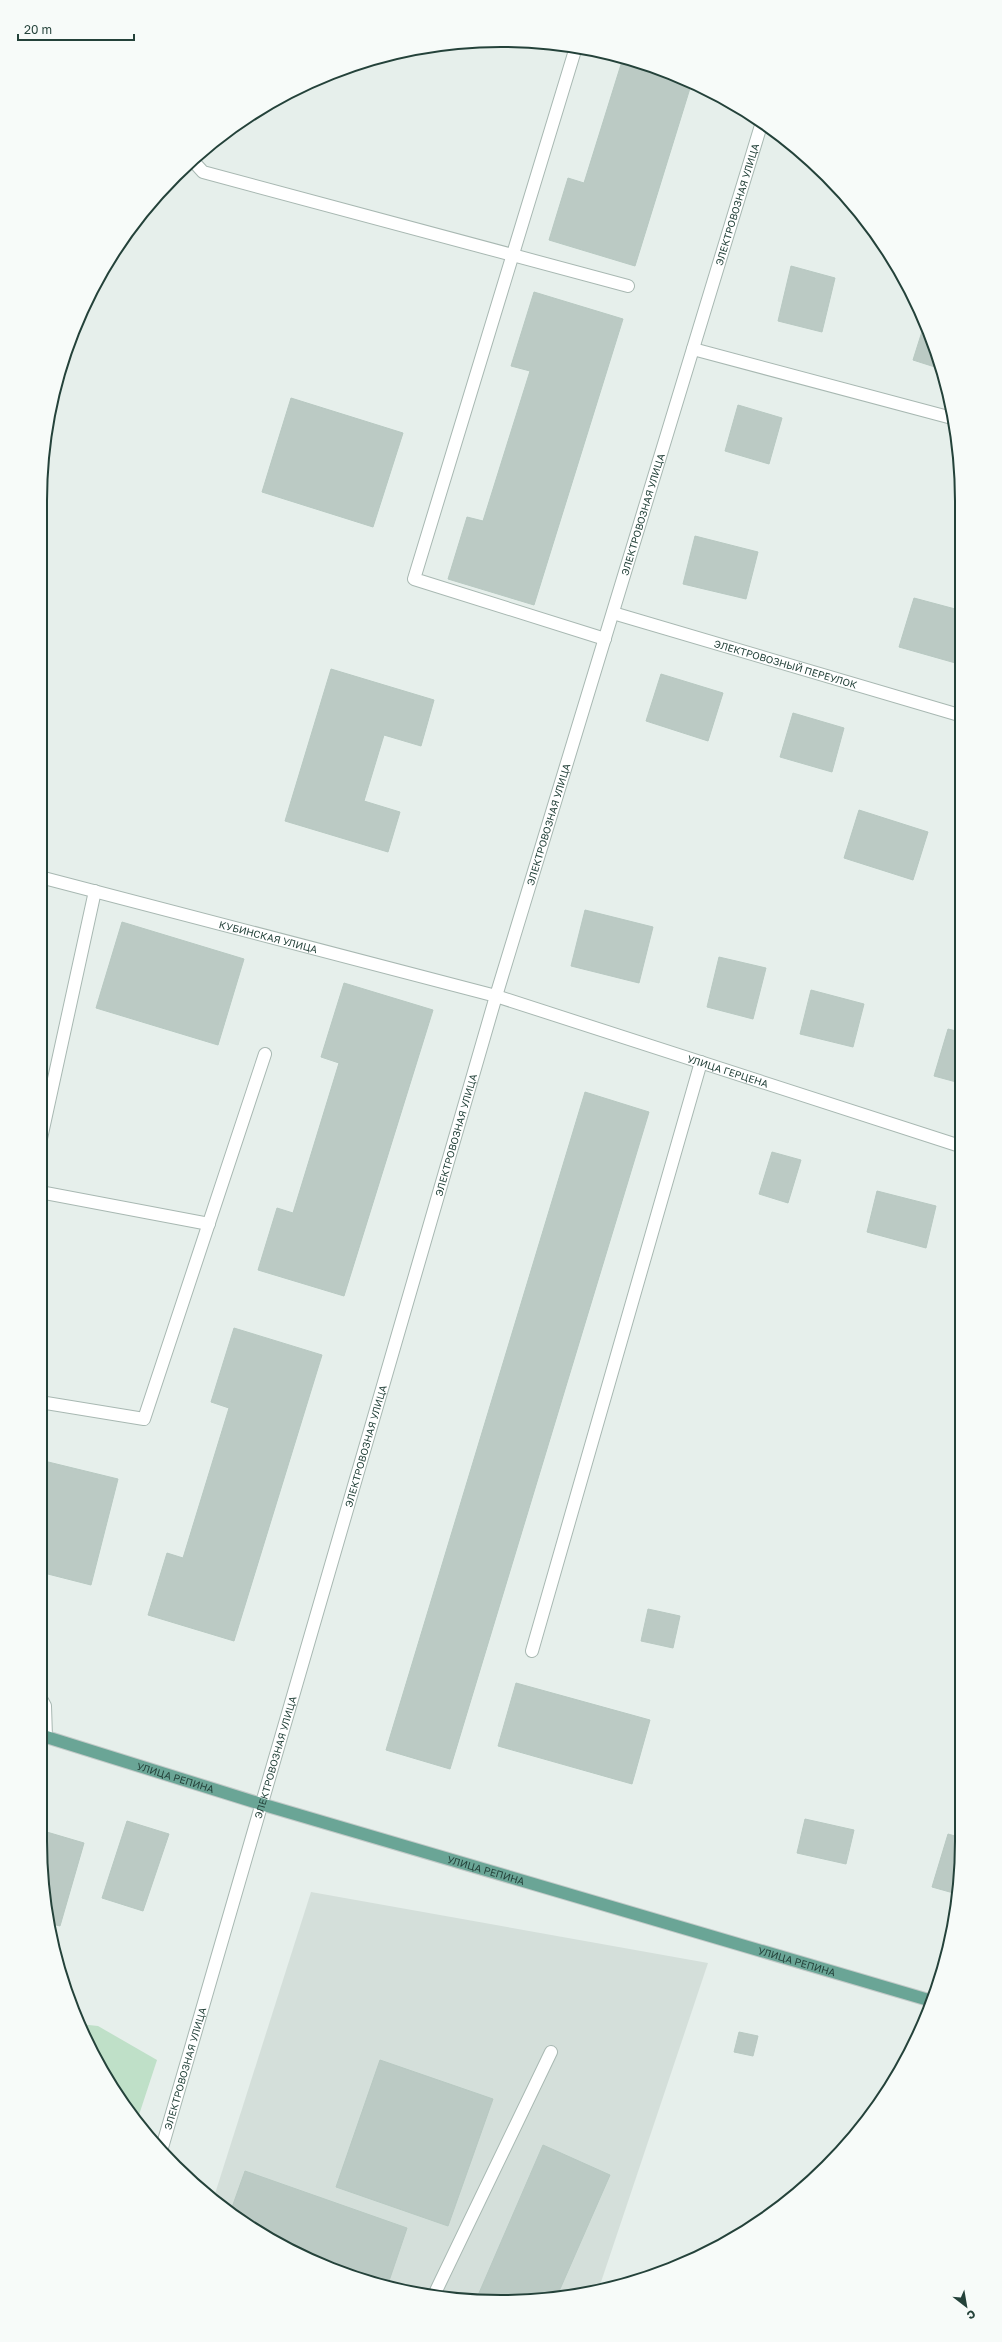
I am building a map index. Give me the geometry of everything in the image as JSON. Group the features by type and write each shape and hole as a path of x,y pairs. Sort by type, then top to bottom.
{"main road":[{"name":"УЛИЦА РЕПИНА","path":"47,1737 261,1804 926,1999"}],"street":[{"path":"574,53 414,579 605,639"},
{"name":"ЭЛЕКТРОВОЗНАЯ УЛИЦА","path":"163,2143 496,996 760,129"},
{"path":"197,165 203,172 628,286"},
{"path":"693,349 947,417"},
{"name":"ЭЛЕКТРОВОЗНЫЙ ПЕРЕУЛОК","path":"613,613 955,714"},
{"name":"КУБИНСКАЯ УЛИЦА","path":"47,879 496,996"},
{"path":"47,1111 95,891"},
{"name":"УЛИЦА ГЕРЦЕНА","path":"496,996 955,1144"},
{"path":"47,1403 144,1419 265,1054"},
{"path":"532,1651 701,1062"},
{"path":"47,1193 209,1224"},
{"path":"437,2290 551,2052"}],"shaded area":[{"path":"311,1892 708,1963 600,2284 560,2291 501,2295 442,2291 383,2280 355,2271 300,2248 249,2218 215,2193"}],"green space":[{"path":"86,2025 98,2026 157,2060 139,2114 108,2068"}],"building":[{"path":"622,63 647,71 690,89 635,266 549,240 568,178 584,183"},
{"path":"791,266 835,278 822,332 778,321"},
{"path":"534,292 623,319 534,605 448,579 467,517 483,521 530,371 511,366"},
{"path":"922,332 935,367 913,360"},
{"path":"291,398 403,433 373,527 262,492"},
{"path":"738,405 782,418 769,464 725,451"},
{"path":"695,536 758,552 746,599 683,584"},
{"path":"914,598 955,609 955,663 899,647"},
{"path":"331,669 434,700 421,746 384,735 364,801 400,812 388,852 285,821"},
{"path":"661,674 723,693 708,741 646,721"},
{"path":"793,713 844,728 832,772 780,757"},
{"path":"859,810 928,832 913,880 844,858"},
{"path":"585,910 653,927 639,983 571,966"},
{"path":"122,922 244,959 218,1045 96,1008"},
{"path":"719,957 766,968 753,1019 707,1007"},
{"path":"344,983 433,1010 344,1296 258,1270 277,1208 293,1213 339,1063 321,1057"},
{"path":"811,990 864,1004 853,1047 800,1034"},
{"path":"948,1029 955,1031 955,1082 934,1076"},
{"path":"585,1092 649,1112 450,1769 386,1750"},
{"path":"772,1152 801,1160 788,1203 759,1194"},
{"path":"877,1191 936,1206 926,1248 867,1232"},
{"path":"234,1328 322,1355 234,1641 148,1615 167,1553 183,1558 229,1408 211,1402"},
{"path":"47,1462 118,1479 91,1585 47,1574"},
{"path":"648,1609 680,1616 673,1648 641,1641"},
{"path":"516,1683 650,1720 632,1784 498,1746"},
{"path":"805,1819 854,1830 846,1864 797,1853"},
{"path":"127,1821 169,1834 143,1911 102,1898"},
{"path":"47,1832 84,1843 60,1926 55,1925 51,1900 48,1871"},
{"path":"948,1834 955,1836 952,1893 932,1887"},
{"path":"739,2032 758,2036 753,2056 734,2052"},
{"path":"380,2060 493,2099 448,2226 336,2187"},
{"path":"543,2145 610,2175 559,2291 531,2294 478,2294"},
{"path":"245,2171 407,2228 389,2281 355,2271 300,2248 274,2234 232,2206"}]}
